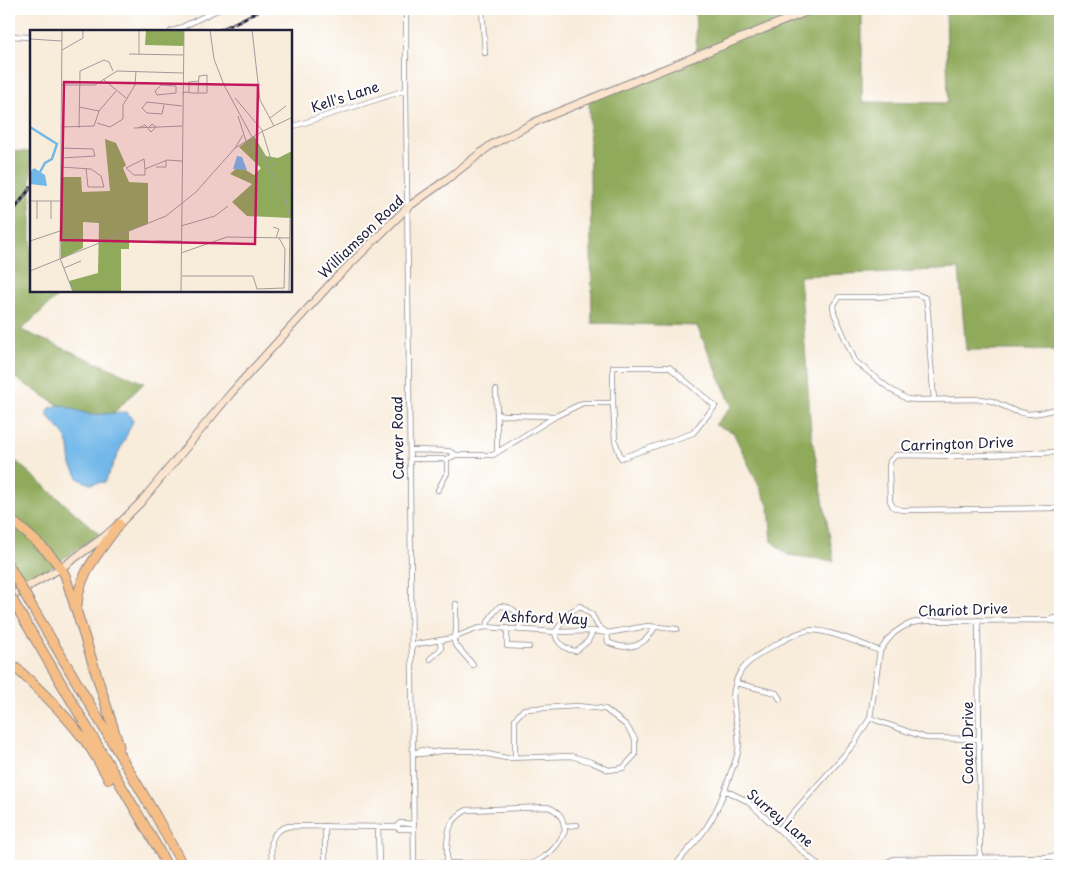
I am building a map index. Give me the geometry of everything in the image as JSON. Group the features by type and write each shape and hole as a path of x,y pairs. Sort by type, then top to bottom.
{"highway":[{"path":"9,518 50,555 65,575 107,710 128,767"},
{"path":"77,612 79,589 86,572 119,524"},
{"path":"11,570 128,767 183,866"},
{"path":"9,596 156,845 166,866"},
{"path":"9,662 61,712 76,730 90,748 126,806 156,845"}],"main road":[{"name":"Williamson Road","path":"9,596 61,568 119,524 141,502 232,392 331,283 408,207 491,145 541,119 813,9"}],"street":[{"path":"176,30 219,9"},
{"path":"406,10 432,9"},
{"path":"482,9 485,53"},
{"name":"Carver Road","path":"406,10 412,645 415,752 414,865"},
{"path":"9,36 30,37"},
{"name":"Kell's Lane","path":"292,127 406,90"},
{"path":"934,400 926,298 916,294 838,297 832,306 855,361 890,389 907,399 934,400 981,399 1028,414 1060,408"},
{"path":"613,367 669,367 715,406 693,433 621,458 615,441 613,403 613,367"},
{"path":"496,390 498,452"},
{"path":"410,459 447,460 456,455 494,455 556,416 582,403 613,403"},
{"path":"496,414 556,416"},
{"path":"410,450 449,451 456,455"},
{"name":"Carrington Drive","path":"1060,452 960,456 896,455 890,461 889,468 890,501 893,507 902,510 1060,508"},
{"path":"438,490 447,473 447,460"},
{"path":"456,604 456,632 453,638 455,644 473,665"},
{"path":"486,627 488,618 500,606 510,607 517,613 520,620 520,630"},
{"path":"593,631 588,641 576,652 569,650 560,643 556,639 555,632 570,612 580,606 592,615 598,626 607,633 608,642 617,647 629,647 638,644 648,638 655,627"},
{"path":"1047,620 1060,617"},
{"name":"Coach Drive","path":"978,620 980,866"},
{"name":"Chariot Drive","path":"880,650 894,633 912,623 923,621 1047,620 1060,622"},
{"name":"Ashford Way","path":"412,645 453,638 486,627 555,632 593,631 607,633 648,626 677,629"},
{"path":"506,628 507,646 529,647"},
{"path":"675,866 706,829 715,814 725,790 738,750 738,728 733,699 738,674 744,667 769,648 792,636 810,630 824,632 880,650 870,718 854,744 779,829"},
{"path":"430,659 441,649 440,640"},
{"path":"736,683 776,693 780,699"},
{"path":"415,752 420,754 473,751 506,758 515,758 571,756 609,770 623,768 635,755 635,739 626,725 604,709 577,706 524,709 515,719 515,758"},
{"path":"870,718 926,738 979,738"},
{"name":"Surrey Lane","path":"725,790 747,801 819,866"},
{"path":"414,865 447,863 532,864 552,851 563,836 565,831 560,814 548,807 467,810 451,824 447,843 447,863"},
{"path":"272,866 273,837 279,829 289,826 396,827 400,824 414,826"},
{"path":"564,826 577,825"},
{"path":"325,826 325,866"},
{"path":"378,827 379,866"},
{"path":"879,866 894,859 1047,857 1060,855"},
{"path":"1047,857 1060,860"}],"green space":[{"path":"695,9 862,9 862,102 948,103 946,9 1060,9 1060,350 966,350 959,269 800,276 811,432 834,561 788,555 772,542 769,507 733,432 715,425 732,406 697,326 592,323 589,99 697,56"},
{"path":"9,151 30,152 30,292 62,292 21,330 144,383 97,429 12,376 9,379"},
{"path":"9,455 99,534 14,593 9,585"}],"water":[{"path":"61,405 91,415 127,412 133,421 105,482 90,484 79,479 71,465 69,446 64,434 47,415 50,408"}],"railway":[{"path":"220,30 263,9"},
{"path":"9,217 30,188"}]}
